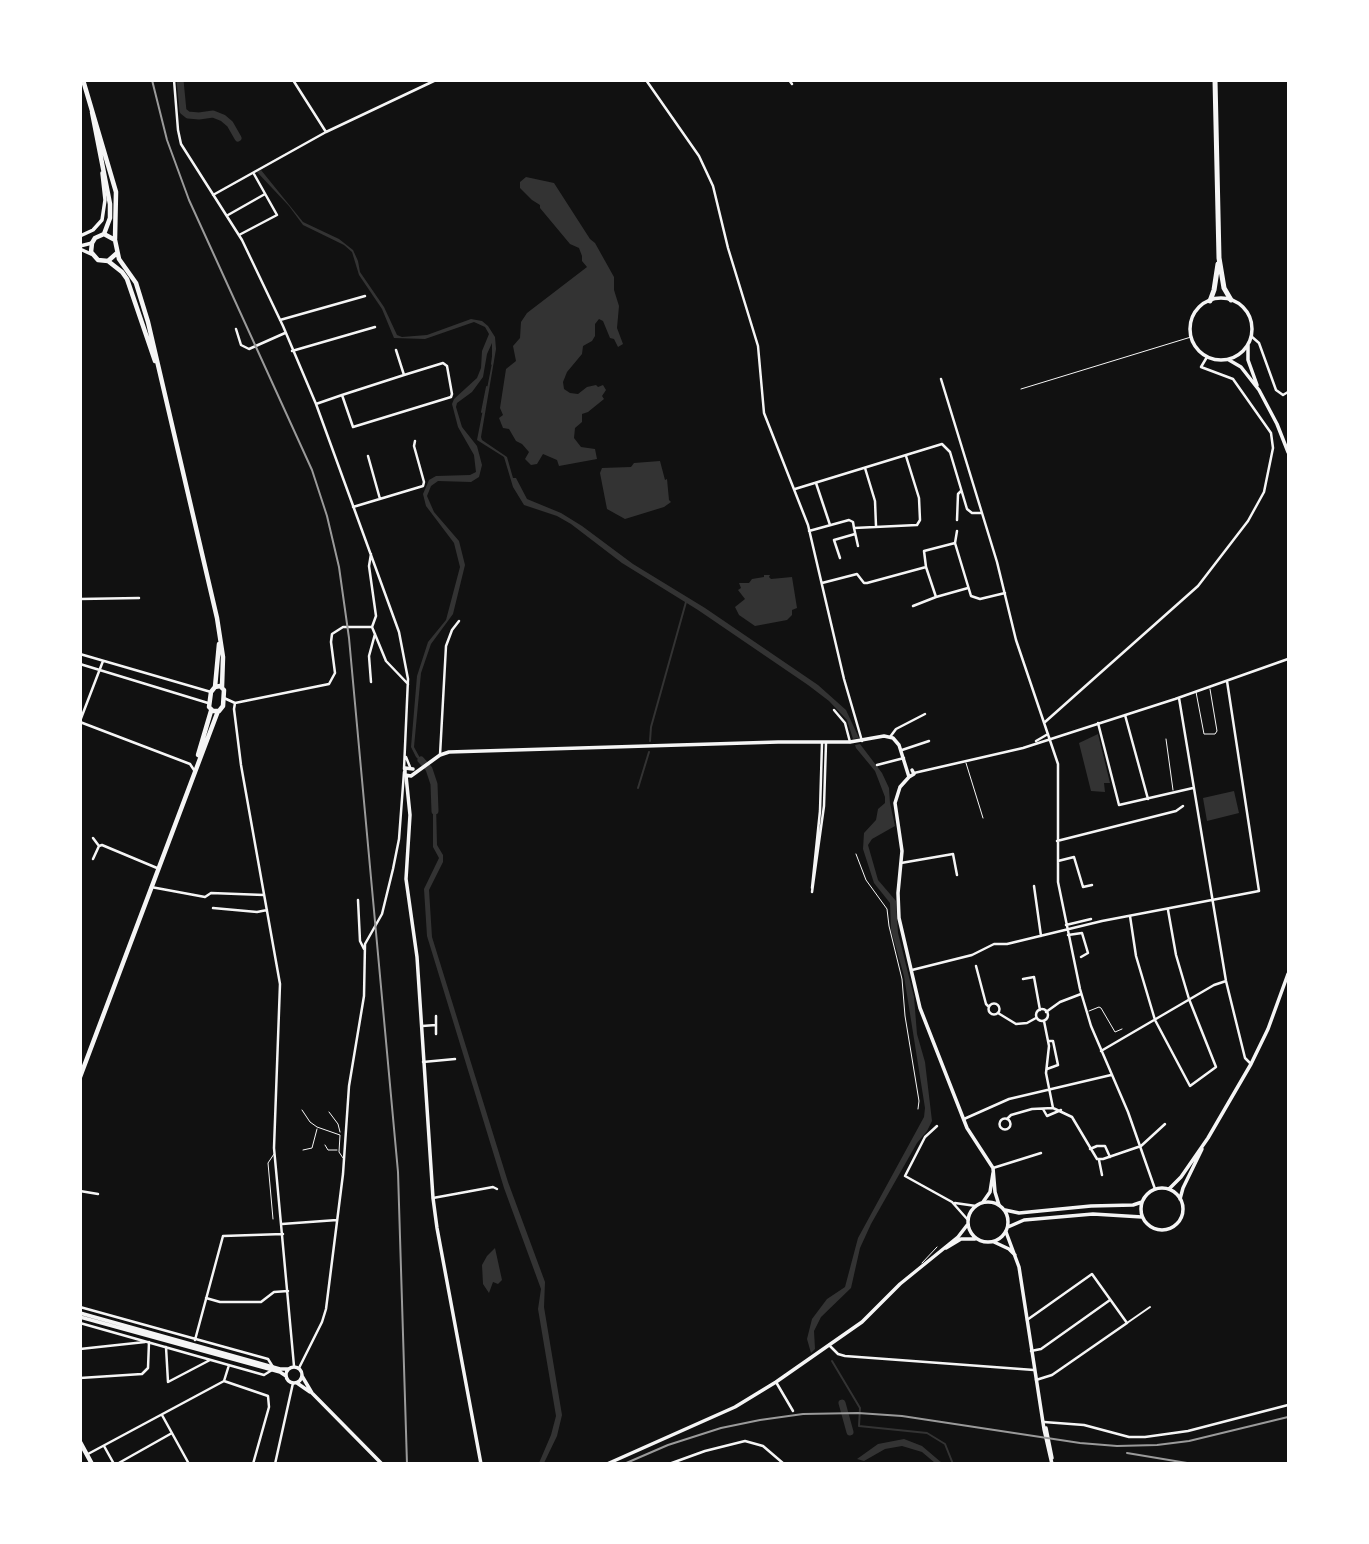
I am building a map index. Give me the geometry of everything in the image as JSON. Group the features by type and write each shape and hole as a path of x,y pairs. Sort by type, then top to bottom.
{"highway":[{"path":"1215,80 1219,258 1224,288 1231,300"},
{"path":"1210,301 1219,258"}],"main road":[{"path":"80,1077 214,711 223,706 224,698 220,636 153,340 136,283 117,253 116,192 83,80"},
{"path":"80,248 104,234 110,218 110,204 92,111"},
{"path":"80,236 89,233 102,220 105,200 101,164"},
{"path":"104,234 115,240"},
{"path":"92,243 93,255"},
{"path":"80,248 98,260 108,261 127,279 157,365"},
{"path":"108,261 117,253"},
{"path":"1259,390 1241,367 1227,359 1207,357 1197,348 1191,326 1194,314 1199,308 1210,301 1231,300 1240,305 1247,314 1251,325 1248,360 1289,453"},
{"path":"1227,359 1237,355 1248,345"},
{"path":"214,711 209,703 220,636"},
{"path":"213,690 222,687"},
{"path":"407,774 449,752 648,745 824,743 881,737 895,740 911,771 898,791 895,803 902,851 899,918 920,1008 964,1119 993,1170 999,1205"},
{"path":"412,768 421,768"},
{"path":"412,768 407,774 410,815 406,879 417,957 433,1198 481,1464"},
{"path":"407,774 412,768"},
{"path":"1181,1199 1169,1189 1155,1189 1142,1202 1142,1217 1151,1227 1164,1230 1171,1228 1181,1219 1183,1188 1208,1138 1251,1064 1289,974"},
{"path":"1169,1189 1181,1177 1208,1138"},
{"path":"607,1464 735,1407 862,1322 919,1268 962,1233 976,1206 983,1202 990,1192 993,1170"},
{"path":"983,1202 991,1202 1005,1210 1019,1213 1133,1205 1142,1202"},
{"path":"1005,1210 1007,1229 1016,1257 1052,1464"},
{"path":"993,1242 1007,1229 1024,1220 1093,1214 1142,1217"},
{"path":"968,1222 977,1239"},
{"path":"939,1253 961,1239 977,1239 1009,1249 1016,1257"},
{"path":"80,1315 272,1369 312,1393"},
{"path":"272,1369 297,1367 312,1393 382,1464"},
{"path":"286,1376 288,1369"},
{"path":"295,1383 302,1376"},
{"path":"80,1442 92,1464"}],"street":[{"path":"174,80 180,139 239,235 316,404 399,632 408,684 407,774 399,839 379,920 368,936 364,949 365,989 349,1086 344,1159 326,1309 319,1330 297,1367"},
{"path":"292,80 326,132"},
{"path":"213,195 326,132 436,80"},
{"path":"646,80 699,156 713,186 728,248 758,346 764,413 809,531 861,741"},
{"path":"239,235 276,216 255,172"},
{"path":"227,216 265,194"},
{"path":"280,320 366,296"},
{"path":"292,351 375,327"},
{"path":"236,329 241,345 249,349 285,333"},
{"path":"1251,336 1259,342 1276,390 1283,395 1289,392"},
{"path":"396,349 404,375"},
{"path":"1045,722 1198,586 1264,492 1273,448 1271,433 1233,379 1201,367 1207,357"},
{"path":"316,404 342,395 404,375 446,364 452,396 353,427 342,395"},
{"path":"941,379 1005,593 1016,640 1058,764 1057,841 1060,899 1081,994 1101,1051 1141,1146 1155,1189"},
{"path":"353,507 423,486 415,441"},
{"path":"794,489 942,443 946,445 967,509 972,513 981,513"},
{"path":"854,528 919,523 919,498 906,455"},
{"path":"368,456 380,499"},
{"path":"865,468 874,501 876,526"},
{"path":"816,483 830,525"},
{"path":"957,520 958,494 961,491"},
{"path":"809,531 849,520 853,522 858,546"},
{"path":"957,531 955,543 971,596 975,598 1005,593"},
{"path":"840,558 834,540 855,534"},
{"path":"936,597 924,551 955,543"},
{"path":"371,554 369,566 376,616 372,627 386,661 408,684"},
{"path":"821,583 857,574 867,583 926,566"},
{"path":"913,606 968,588"},
{"path":"80,599 139,598"},
{"path":"440,755 446,646 459,621"},
{"path":"224,698 235,703 329,684 335,673 331,638 337,629 372,627"},
{"path":"371,682 369,656 375,634"},
{"path":"80,654 213,690"},
{"path":"911,771 1023,748 1048,736 1125,715 1289,659"},
{"path":"103,661 80,722 190,764 194,770"},
{"path":"80,664 209,703"},
{"path":"155,687 157,676"},
{"path":"912,970 972,954 994,944 1007,944 1130,916 1255,893 1260,889 1227,681"},
{"path":"1179,697 1226,981 1245,1059 1251,1064"},
{"path":"235,703 233,709 238,746 280,984 274,1154 297,1367"},
{"path":"834,710 845,723 852,742"},
{"path":"890,737 896,729 925,714"},
{"path":"1125,715 1148,799"},
{"path":"1098,723 1119,805 1194,788"},
{"path":"902,750 929,741"},
{"path":"812,892 824,806 824,743"},
{"path":"406,755 412,768"},
{"path":"877,765 904,758"},
{"path":"403,790 407,783"},
{"path":"1057,841 1175,811 1183,806"},
{"path":"93,838 99,846 158,868"},
{"path":"93,859 99,846"},
{"path":"901,863 953,854 957,875"},
{"path":"1058,862 1074,858 1083,887 1092,885"},
{"path":"1034,886 1041,936"},
{"path":"151,887 205,897 211,893 264,895"},
{"path":"358,900 360,941 364,949"},
{"path":"213,908 257,912 267,910"},
{"path":"1130,916 1136,956 1155,1020 1190,1086 1216,1067 1189,999 1176,955 1168,909"},
{"path":"1066,925 1091,919"},
{"path":"1068,935 1082,933 1088,953 1081,957"},
{"path":"976,967 985,1004 991,1014 998,1013 1016,1024 1027,1023 1036,1018 1040,1010 1034,977 1023,979"},
{"path":"1101,1051 1213,985 1226,981"},
{"path":"1046,1012 1060,1002 1081,994"},
{"path":"989,1007 997,1005 998,1013"},
{"path":"1040,1010 1046,1012"},
{"path":"1046,1012 1044,1021 1049,1041 1047,1069 1053,1108"},
{"path":"436,1016 436,1034"},
{"path":"1036,1018 1044,1021"},
{"path":"420,1026 436,1025"},
{"path":"1047,1069 1058,1065 1054,1041 1049,1041"},
{"path":"423,1063 455,1059"},
{"path":"964,1119 1009,1099 1111,1075"},
{"path":"1007,1119 1018,1112 1053,1108 1061,1110 1077,1123 1094,1156 1099,1160 1102,1175"},
{"path":"1043,1109 1047,1116 1061,1110"},
{"path":"1099,1160 1141,1146 1165,1124"},
{"path":"937,1126 925,1137 905,1176 952,1202 976,1206"},
{"path":"1090,1149 1105,1146 1110,1157"},
{"path":"993,1170 1041,1153"},
{"path":"433,1198 493,1187 496,1189"},
{"path":"80,1191 98,1194"},
{"path":"952,1202 968,1222"},
{"path":"282,1224 337,1220"},
{"path":"195,1340 223,1236 283,1234"},
{"path":"1026,1320 1093,1274 1127,1324"},
{"path":"206,1298 220,1302 261,1302 274,1292 288,1291"},
{"path":"1031,1351 1041,1349 1111,1300"},
{"path":"80,1307 268,1359 272,1369 264,1375 80,1323"},
{"path":"1036,1380 1052,1376 1150,1307"},
{"path":"80,1349 149,1342"},
{"path":"80,1378 142,1374 148,1368 149,1342"},
{"path":"830,1345 838,1354 845,1356 1034,1370"},
{"path":"166,1347 166,1381 171,1382 212,1360"},
{"path":"87,1455 224,1381 229,1365"},
{"path":"224,1381 265,1393 270,1400 253,1464"},
{"path":"776,1382 793,1411"},
{"path":"275,1464 295,1383"},
{"path":"1044,1422 1084,1425 1129,1437 1145,1437 1188,1432 1289,1405"},
{"path":"162,1415 189,1464"},
{"path":"104,1446 115,1464 172,1433"},
{"path":"669,1464 713,1448 745,1441 763,1446 784,1464"}],"lane":[{"path":"1021,389 1192,337"},
{"path":"1196,691 1204,734 1215,734 1217,731 1210,687"},
{"path":"1166,739 1174,792"},
{"path":"965,761 983,818"},
{"path":"856,853 866,880 887,909 902,979 918,1109"},
{"path":"1087,1012 1099,1007 1115,1031 1122,1029"},
{"path":"302,1110 317,1127 340,1135"},
{"path":"329,1112 338,1125 339,1150 344,1159"},
{"path":"303,1150 312,1148 317,1127"},
{"path":"325,1145 328,1150 339,1150"},
{"path":"273,1219 268,1163 274,1154"},
{"path":"919,1268 937,1247"}],"shaded area":[{"path":"261,170 303,222 339,239 353,250 360,272 384,307 397,335 427,335 471,319 482,321 488,326 495,337 496,349 481,437 507,457 513,478 516,478 527,499 561,513 582,526 633,564 705,608 818,685 846,710 859,738 853,739 847,720 829,701 808,685 698,610 622,563 571,524 557,516 524,505 513,487 504,457 477,440 492,363 492,343 483,377 456,407 462,427 477,446 482,465 479,477 471,482 438,481 431,486 427,496 434,512 459,541 465,565 453,614 431,644 421,673 414,747 420,758 427,763 424,765 411,747 417,676 428,642 446,620 460,567 454,543 426,506 423,494 429,480 436,476 470,475 476,472 474,455 458,427 452,404 477,378 481,368 482,351 489,334 485,327 474,322 425,339 394,338 382,309 359,275 352,252 344,245 303,225 257,172"},
{"path":"526,177 554,183 595,243 614,277 614,290 619,306 617,328 623,344 618,347 614,339 610,338 603,321 599,319 595,324 595,336 583,346 582,354 567,372 563,382 564,389 570,393 578,394 587,387 596,385 603,385 606,390 602,396 604,399 582,414 582,422 575,428 574,438 581,447 595,449 597,459 559,466 557,460 543,454 537,464 531,465 525,459 529,452 516,441 509,429 503,428 499,418 503,415 500,408 506,369 516,361 513,346 520,338 521,322 527,313 587,267 582,261 579,248 570,244 540,205 520,188 520,182"},
{"path":"660,461 671,502 664,507 625,519 607,509 600,473 602,468 631,467 634,463"},
{"path":"770,575 771,579 792,577 797,608 792,610 792,615 787,620 755,626 739,615 735,607 745,599 738,590 741,588 739,583 749,583 752,579"},
{"path":"1098,734 1110,783 1104,783 1105,792 1091,791 1079,743"},
{"path":"860,744 882,773 889,788 895,826 872,839 868,845 878,880 896,901 898,933 914,997 917,1034 925,1062 932,1121 871,1224 860,1248 851,1288 821,1317 814,1331 815,1349 811,1353 807,1339 812,1319 827,1299 845,1287 858,1238 924,1117 925,1108 904,976 891,930 890,903 874,883 863,849 864,833 876,820 878,809 885,803 885,797 875,771 856,748 855,745"},
{"path":"1234,791 1239,813 1207,821 1203,798"},
{"path":"433,804 436,804 437,845 443,855 443,862 429,890 432,937 508,1182 545,1282 544,1307 562,1415 557,1436 544,1463 539,1463 556,1416 538,1309 541,1289 504,1188 427,936 424,889 439,858 433,847"},
{"path":"495,1248 502,1280 498,1284 493,1282 489,1293 483,1284 482,1265"},
{"path":"904,1439 922,1446 942,1463 935,1463 922,1452 902,1446 885,1449 864,1461 857,1459 878,1444"}],"waterway":[{"path":"180,80 183,111 188,115 213,114 223,118 238,138"},
{"path":"492,364 494,349"},
{"path":"482,412 487,387"},
{"path":"650,741 651,727 686,602"},
{"path":"638,788 649,752"},
{"path":"421,760 429,769 434,784 435,811"},
{"path":"832,1361 860,1408 859,1426 927,1433 945,1444 953,1464"},
{"path":"842,1403 850,1432"}],"railway":[{"path":"152,80 167,140 189,200 312,470 327,516 339,567 349,638 398,1172 407,1464"},
{"path":"624,1464 668,1445 721,1428 803,1414 858,1413 902,1416 1080,1443 1117,1446 1189,1441 1288,1417"},
{"path":"1127,1453 1193,1464"}]}
